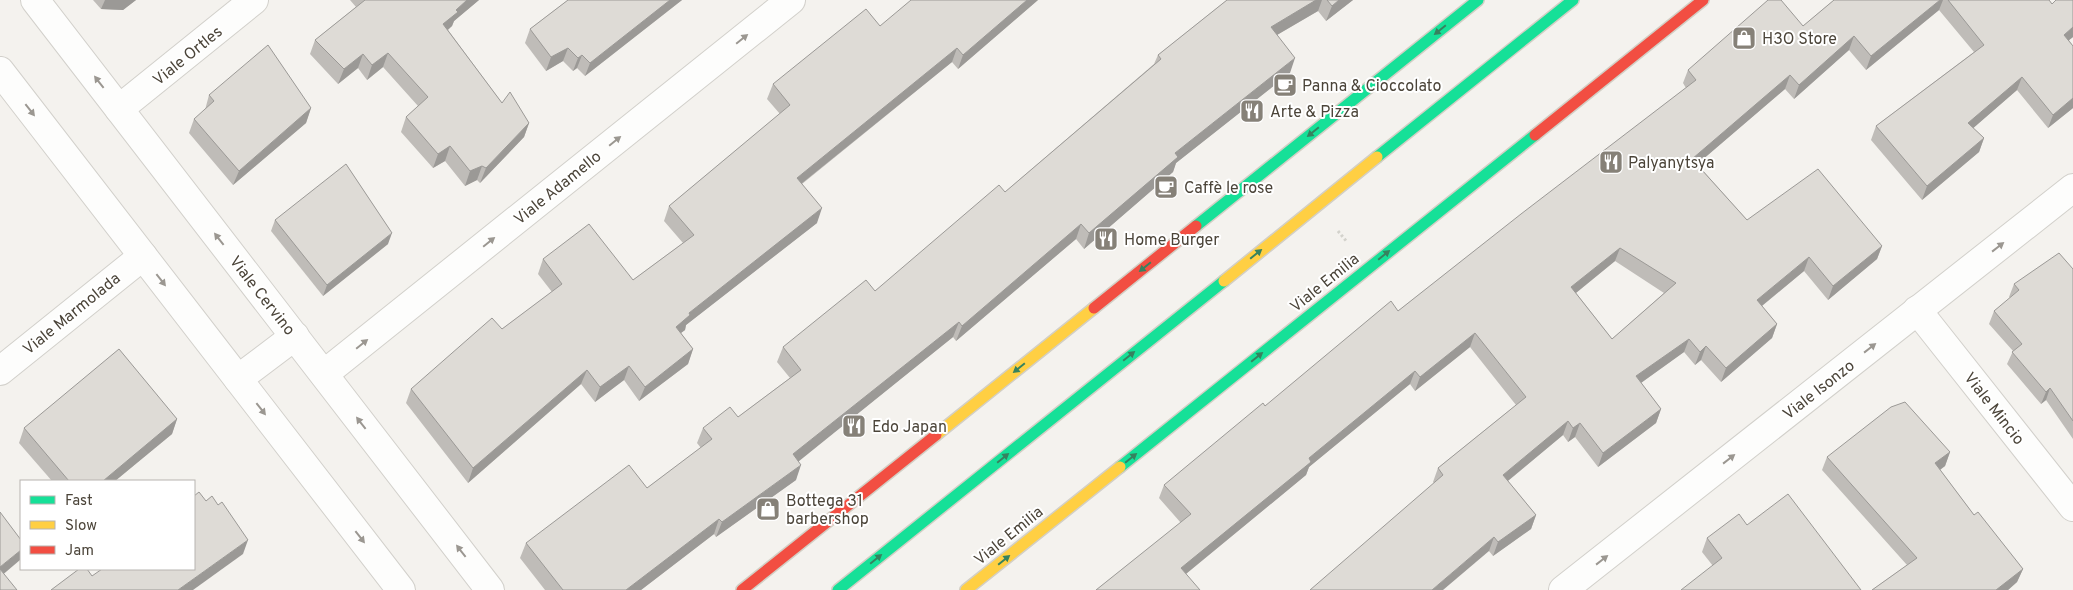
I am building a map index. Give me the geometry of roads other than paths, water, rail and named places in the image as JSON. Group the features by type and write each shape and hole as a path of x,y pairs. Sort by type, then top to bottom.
{"street":[{"name":"Viale Cervino","path":"35,0 490,590"},
{"name":"Viale Ortles","path":"119,109 254,0"},
{"name":"Viale Adamello","path":"324,374 791,0"},
{"path":"742,590 1478,0"},
{"path":"838,590 1573,0"},
{"name":"Viale Emilia","path":"966,590 1703,0"},
{"path":"0,71 401,590"},
{"name":"Viale Isonzo","path":"1563,590 2073,188"},
{"name":"Viale Marmolada","path":"0,371 143,256"},
{"name":"Viale Mincio","path":"1918,310 2073,507"},
{"path":"238,379 294,336"}],"place":[{"name":"H3O Store","path":"1744,38"},
{"name":"Panna & Cioccolato","path":"1285,85"},
{"name":"Arte & Pizza","path":"1252,111"},
{"name":"Palyanytsya","path":"1611,162"},
{"name":"Caffè le rose","path":"1166,187"},
{"name":"Home Burger","path":"1106,239"},
{"name":"Edo Japan","path":"854,426"},
{"name":"Bottega 31 barbershop","path":"768,509"}]}
